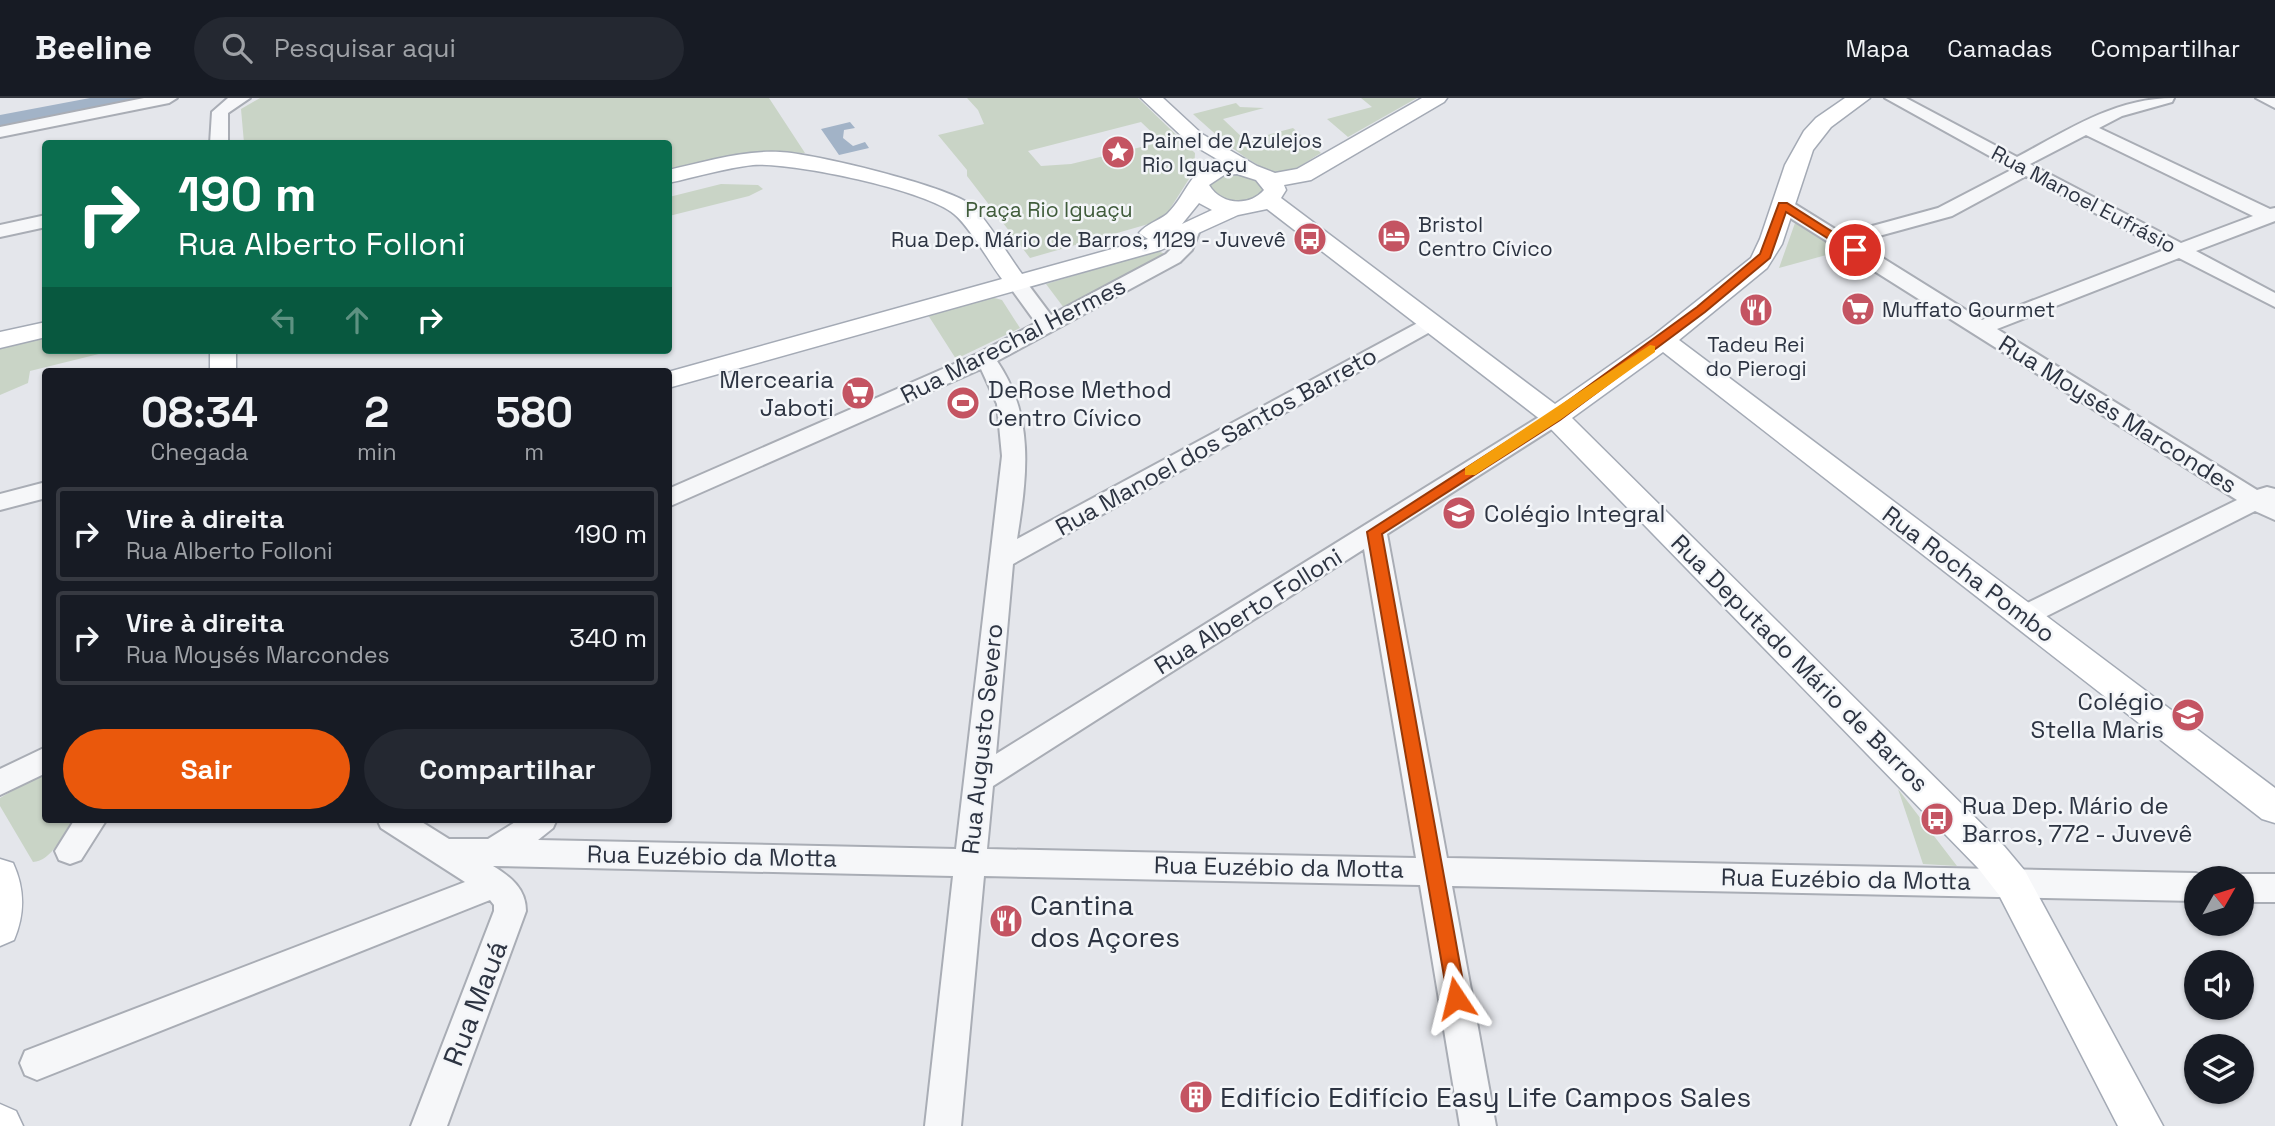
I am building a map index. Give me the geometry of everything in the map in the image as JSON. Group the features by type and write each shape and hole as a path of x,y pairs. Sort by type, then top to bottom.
{"main road":[{"path":"1151,98 1195,138 1249,169"},
{"path":"1013,277 1153,245 1190,230 1303,175 1437,98"},
{"name":"Rua Alberto Folloni","path":"1555,417 1663,340 1759,263 1769,248 1801,149 1809,136 1836,112 1860,98"},
{"path":"1195,138 1206,158 1200,192 1211,202 1242,207"},
{"path":"672,176 750,159 780,158 806,161 948,199 963,210 1013,277"},
{"path":"672,379 1157,231 1177,218 1201,181 1219,170 1249,169"},
{"name":"Rua Deputado Mário de Barros","path":"1249,169 1269,190 1432,323 1555,417 1975,839 2012,883 2141,1126"},
{"path":"0,328 42,318"},
{"path":"0,340 42,330"},
{"name":"Rua Rocha Pombo","path":"1663,340 2275,808"},
{"path":"0,876 5,902 0,928"}],"street":[{"path":"0,115 90,98"},
{"path":"0,132 169,98"},
{"path":"208,98 235,101"},
{"name":"Rua Manoel Eufrásio","path":"1893,98 2275,301"},
{"path":"1840,241 1945,212 2085,128 2124,109 2165,98"},
{"path":"2264,98 2275,103"},
{"path":"219,140 218,117 235,101"},
{"path":"2085,128 2272,215"},
{"name":"Rua Moysés Marcondes","path":"1783,205 1980,328 2269,501"},
{"path":"1980,328 2272,215"},
{"path":"0,231 42,222"},
{"name":"Rua Marechal Hermes","path":"672,497 985,359 1049,327 1173,258 1182,250 1190,230"},
{"path":"1013,277 1049,327"},
{"name":"Rua Manoel dos Santos Barreto","path":"1001,559 1432,323"},
{"name":"Rua Augusto Severo","path":"943,1126 1001,559 1015,470 1011,418 994,370 985,359"},
{"name":"Rua Alberto Folloni","path":"979,779 1555,417"},
{"path":"0,502 42,491"},
{"path":"2024,616 2269,501"},
{"path":"1374,532 1478,1126"},
{"path":"0,782 42,761"},
{"path":"70,851 89,823"},
{"name":"Rua Euzébio da Motta","path":"399,823 446,852 494,868"},
{"path":"494,868 524,834 539,823"},
{"path":"547,823 554,838 579,854"},
{"name":"Rua Euzébio da Motta","path":"37,1063 494,868 579,854 2184,887"},
{"name":"Rua Mauá","path":"429,1126 510,911 510,900 494,868"},
{"path":"2254,888 2275,888"}],"green space":[{"path":"104,98 159,98 6,128 7,117"},
{"path":"260,98 769,98 805,153 759,152 672,168 672,140 244,140 241,109"},
{"name":"Praça Rio Iguaçu","path":"967,98 1138,98 1195,153 1194,171 1168,212 1152,223 1030,258 967,176 967,170 938,135 984,124 978,110","holes":["1141,122 1162,142 1071,164 1041,166 1028,151"]},
{"path":"1361,98 1417,98 1348,137 1327,119 1372,107"},
{"path":"1236,103 1240,107 1264,108 1223,119 1246,141 1293,128 1321,153 1291,171 1276,172 1237,152 1193,114"},
{"path":"1219,173 1247,173 1267,186 1262,196 1235,203 1210,195 1207,181"},
{"path":"721,184 758,185 763,189 749,196 672,215 672,196"},
{"path":"1795,223 1841,251 1779,268"},
{"path":"1157,251 1163,253 1162,256 1064,308 1046,284"},
{"path":"991,297 1002,300 1020,328 956,359 928,315"},
{"path":"42,337 42,354 99,354 30,371 28,383 0,395 0,348"},
{"path":"42,773 42,823 71,823 51,852 33,862 0,806 0,798"},
{"path":"1898,789 1957,866 1923,864"}],"water":[{"path":"850,122 855,128 844,130 843,138 853,146 865,142 869,148 839,155 821,129"}],"waterway":[{"path":"0,121 124,98"}],"slow traffic":[{"path":"1470,472 1555,417 1650,349"}],"place":[{"name":"Painel de Azulejos Rio Iguaçu","path":"1118,152"},
{"name":"Bristol Centro Cívico","path":"1394,236"},
{"name":"Rua Dep. Mário de Barros, 1129 - Juvevê","path":"1310,239"},
{"name":"Muffato Gourmet","path":"1858,309"},
{"name":"Tadeu Rei do Pierogi","path":"1756,310"},
{"name":"Mercearia Jaboti","path":"858,393"},
{"name":"DeRose Method Centro Cívico","path":"963,403"},
{"name":"Colégio Integral","path":"1459,513"},
{"name":"Colégio Stella Maris","path":"2188,715"},
{"name":"Rua Dep. Mário de Barros, 772 - Juvevê","path":"1937,819"},
{"name":"Cantina dos Açores","path":"1006,921"},
{"name":"Edifício Edifício Easy Life Campos Sales","path":"1196,1097"}],"route":[{"path":"1456,998 1374,532 1555,417 1701,310 1766,255 1783,205 1855,250"}]}
